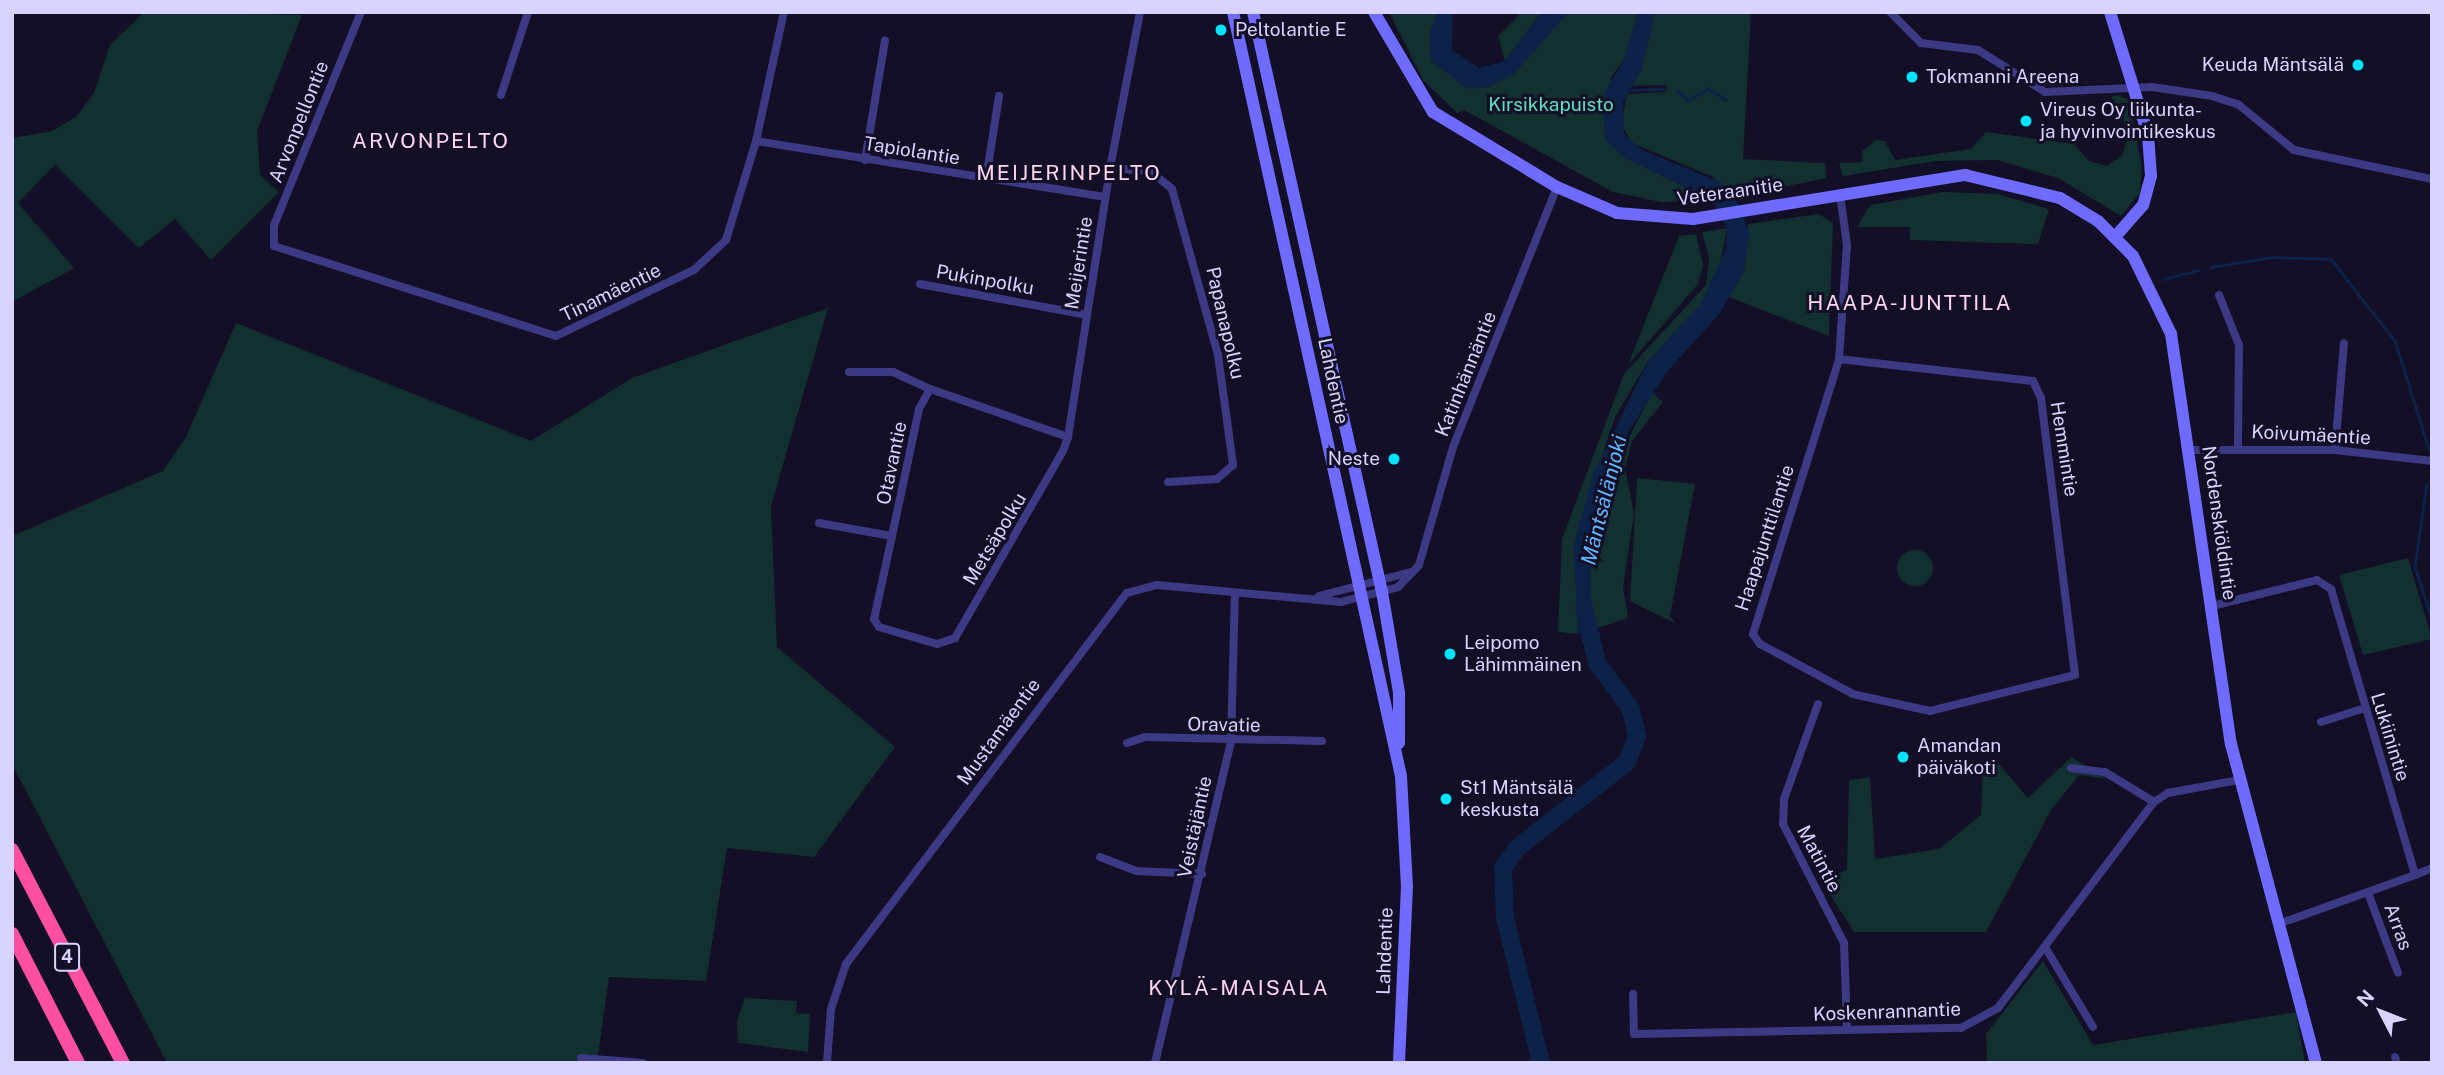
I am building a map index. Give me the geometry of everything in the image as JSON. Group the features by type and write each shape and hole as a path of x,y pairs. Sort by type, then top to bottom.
{"highway":[{"name":"4","path":"12,850 123,1063"},
{"name":"4","path":"12,934 78,1063"}],"main road":[{"name":"Lahdentie","path":"1233,12 1359,598 1398,757"},
{"name":"Lahdentie","path":"1253,12 1379,577 1399,693 1398,757 1407,886 1399,1063"},
{"name":"Veteraanitie","path":"1374,12 1408,80 1433,112 1557,187 1636,217 1710,216 1932,178 1999,180 2060,198 2115,237"},
{"path":"2110,12 2135,88 2151,176 2143,205 2115,237"},
{"name":"Nordenskiöldintie","path":"2115,237 2165,314 2189,450 2238,780 2316,1063"}],"street":[{"name":"Arvonpellontie","path":"274,246 274,225 361,12"},
{"path":"501,95 528,12"},
{"name":"Tinamäentie","path":"274,246 556,336 710,259 726,240 756,141 783,12"},
{"name":"Meijerintie","path":"1068,437 1105,197 1140,12"},
{"path":"1890,12 1921,43 1978,50 2045,92 2135,88 2225,99 2294,150 2432,179"},
{"path":"865,160 885,41"},
{"path":"986,179 999,96"},
{"name":"Tapiolantie","path":"756,141 1105,197"},
{"name":"Papanapolku","path":"1110,168 1150,171 1172,189 1218,355 1233,465 1217,479 1168,482"},
{"name":"Katinhännäntie","path":"1359,598 1398,587 1426,554 1453,447 1557,187"},
{"name":"Haapajunttilantie","path":"1840,194 1847,245 1839,359 1753,634 1760,644 1853,694 1930,711 2076,675"},
{"name":"Pukinpolku","path":"919,284 1087,315"},
{"path":"2219,295 2239,345 2238,447"},
{"path":"2335,450 2344,343"},
{"name":"Hemmintie","path":"1839,359 2033,381 2041,398 2076,675"},
{"path":"849,372 893,372 930,389 1068,437"},
{"name":"Otavantie","path":"930,389 919,409 876,624 937,644"},
{"name":"Metsäpolku","path":"937,644 955,638 1068,437"},
{"name":"Koivumäentie","path":"2189,450 2238,447 2335,450 2432,461"},
{"path":"819,523 892,536"},
{"path":"1379,577 1410,572"},
{"name":"Mustamäentie","path":"1317,596 1379,577"},
{"name":"Lukiinintie","path":"2212,607 2325,583 2415,874"},
{"name":"Mustamäentie","path":"827,1063 831,1009 846,964 1127,593 1157,585 1235,593 1317,596 1341,603 1359,598"},
{"name":"Veistäjäntie","path":"1155,1063 1202,874 1231,742 1235,593"},
{"name":"Matintie","path":"1818,704 1782,815 1790,847 1844,943 1847,1031"},
{"path":"2321,722 2365,708"},
{"name":"Oravatie","path":"1127,743 1145,737 1231,742 1322,741"},
{"path":"2071,768 2105,772 2154,802 2168,793 2238,780"},
{"name":"Koskenrannantie","path":"1633,994 1634,1034 1847,1031 1976,1023 1998,1008 2154,802"},
{"path":"1100,857 1136,871 1202,874"},
{"path":"2278,924 2432,868"},
{"name":"Arras","path":"2368,893 2398,973"},
{"path":"2045,947 2093,1027"},
{"path":"581,1058 643,1063"}],"green space":[{"path":"144,12 302,15 257,131 260,175 279,192 211,260 175,219 139,248 55,165 18,203 74,268 12,302 12,138 52,131 76,117 94,93 110,45"},
{"name":"Kirsikkapuisto","path":"1389,12 1436,12 1431,61 1502,81 1569,12 1638,12 1624,60 1611,77 1622,156 1712,200 1661,202 1613,192 1464,110 1457,113 1423,80"},
{"path":"1522,12 1542,12 1505,61 1498,36"},
{"path":"1654,12 1751,12 1743,159 1825,163 1826,178 1735,197 1711,176 1632,143 1621,124 1627,94 1666,92 1667,85 1632,86"},
{"path":"2118,95 2129,100 2142,168 2140,193 2121,216 2058,178 1997,160 1936,161 1843,176 1839,163 1863,162 1862,151 1876,140 1885,141 1895,160 1971,149 1986,132 2074,144 2089,161 2107,166 2122,155 2127,141 2122,111 2111,97"},
{"path":"1944,192 1997,194 2049,209 2038,244 1910,240 1910,227 1857,227 1870,205"},
{"path":"1819,214 1833,223 1829,336 1729,297 1744,271 1748,224"},
{"path":"1727,228 1719,271 1700,306 1648,361 1615,417 1574,544 1578,634 1558,632 1562,539 1624,374 1706,285 1709,258 1702,232"},
{"path":"1696,234 1703,265 1698,284 1628,365 1679,236"},
{"path":"828,308 771,506 777,647 895,747 814,857 727,848 706,981 609,977 597,1063 167,1063 12,764 12,536 163,471 186,437 236,323 531,441 632,378"},
{"path":"1652,392 1663,402 1632,441 1625,468 1634,513 1623,587 1628,618 1592,630 1590,559 1612,472"},
{"path":"1637,478 1695,484 1670,616 1675,623 1630,601"},
{"path":"1915,550 1928,555 1933,568 1928,581 1915,586 1902,581 1897,568 1902,555"},
{"path":"2408,558 2432,639 2363,655 2339,575"},
{"path":"2071,757 2107,779 2079,775 2051,810 1986,932 1854,932 1820,879 1847,870 1849,780 1870,777 1875,859 1939,849 1981,815 1983,765 1998,763 2028,798"},
{"path":"2043,961 2093,1045 2296,1012 2305,1063 1987,1063 1986,1034"},
{"path":"745,998 797,1001 796,1013 810,1014 808,1052 738,1043 737,1021"}],"water":[{"path":"1437,12 1453,12 1452,50 1479,68 1505,61 1542,12 1569,12 1515,73 1490,87 1468,89 1431,61 1429,35"},
{"path":"1638,12 1654,12 1653,23 1642,69 1623,102 1624,134 1642,150 1720,182 1735,197 1750,234 1744,271 1720,313 1667,372 1628,432 1590,559 1592,630 1578,634 1574,544 1593,475 1648,361 1700,305 1726,249 1727,228 1712,200 1622,156 1605,140 1602,97 1624,60"}],"waterway":[{"path":"1629,90 1664,89"},
{"path":"1677,90 1688,100 1708,89 1725,99"},
{"path":"2211,267 2273,257 2331,259 2395,341 2429,449"},
{"path":"2163,279 2198,270"},
{"path":"2427,484 2415,567 2432,619"},
{"name":"Mäntsälänjoki","path":"1541,1063 1505,918 1503,868 1517,848 1627,762 1637,736 1631,709 1597,663 1584,607"}],"place":[{"name":"Peltolantie E","path":"1221,30"},
{"name":"Keuda Mäntsälä","path":"2358,65"},
{"name":"Tokmanni Areena","path":"1912,77"},
{"name":"Vireus Oy liikunta- ja hyvinvointikeskus","path":"2026,121"},
{"name":"Neste","path":"1394,459"},
{"name":"Leipomo Lähimmäinen","path":"1450,654"},
{"name":"Amandan päiväkoti","path":"1903,757"},
{"name":"St1 Mäntsälä keskusta","path":"1446,799"}],"district":[{"name":"ARVONPELTO","path":"431,141"},
{"name":"MEIJERINPELTO","path":"1069,173"},
{"name":"HAAPA-JUNTTILA","path":"1910,303"},
{"name":"KYLÄ-MAISALA","path":"1239,988"}]}
